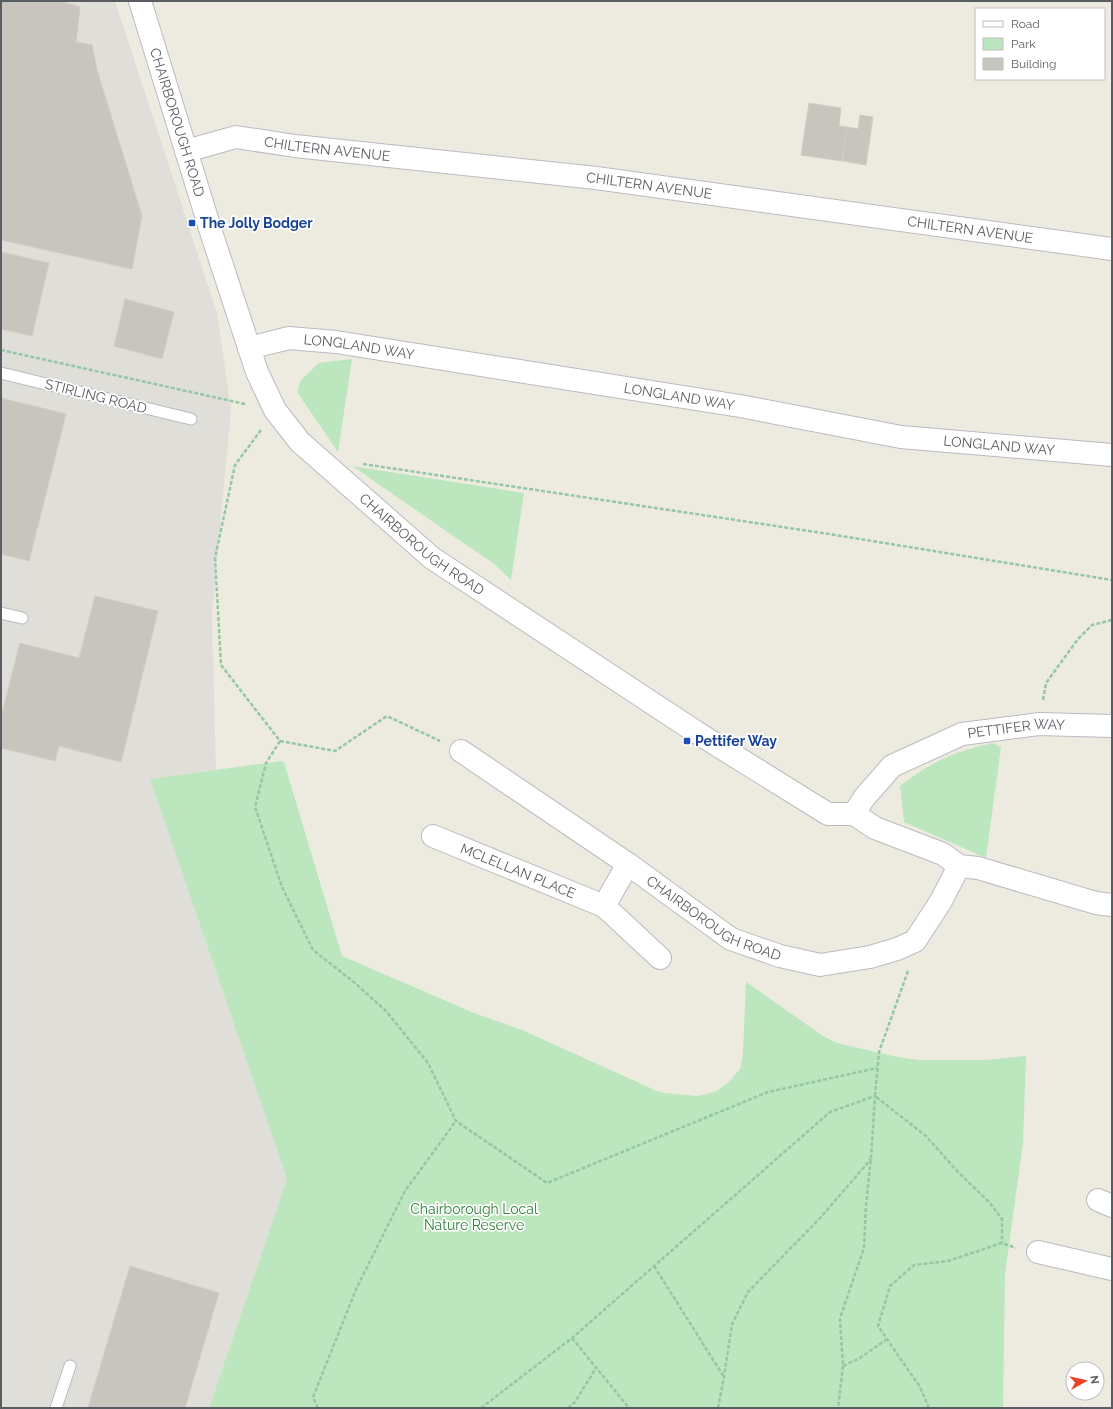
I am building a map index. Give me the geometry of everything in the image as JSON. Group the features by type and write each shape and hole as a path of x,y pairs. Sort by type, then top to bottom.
{"street":[{"name":"CHAIRBOROUGH ROAD","path":"140,1 186,151 257,372 275,410 300,442 432,558 689,728 828,814 854,814"},
{"name":"CHILTERN AVENUE","path":"186,151 236,137 295,146 596,178 1112,249"},
{"name":"LONGLAND WAY","path":"249,348 289,338 336,342 740,406 901,437 1112,455"},
{"name":"PETTIFER WAY","path":"854,814 864,798 892,766 962,734 1039,724 1112,726"},
{"name":"CHAIRBOROUGH ROAD","path":"461,751 628,864 731,939 780,956 820,965 870,957 897,949 915,941"},
{"path":"854,814 875,828 943,854 959,866 978,868 1096,903 1112,905"},
{"name":"MCLELLAN PLACE","path":"433,836 604,906 660,958"},
{"path":"604,906 628,864"},
{"path":"915,941 941,901 959,866"},
{"path":"1038,1252 1112,1269"}],"lane":[{"name":"STIRLING ROAD","path":"1,373 191,419"},
{"path":"1,613 22,618"},
{"path":"56,1408 70,1366"}],"path":[{"path":"1,350 275,410 235,465 215,558 221,665 280,741 335,751 387,716 461,751"},
{"path":"337,474 361,464 829,534 1112,580"},
{"path":"1039,724 1046,683 1078,639 1092,625 1112,620"},
{"path":"280,741 266,763 255,807 282,887 313,950 355,983 386,1011 428,1063 456,1121 547,1183 768,1092 877,1068"},
{"path":"838,1408 843,1366 840,1318 864,1248 866,1205 879,1052 911,963 915,941"},
{"path":"875,1096 926,1136 990,1203 1002,1219 1002,1243"},
{"path":"481,1408 572,1338 830,1112 875,1096"},
{"path":"318,1408 313,1397 357,1287 405,1191 456,1121"},
{"path":"718,1408 732,1324 748,1292 821,1217 871,1158"},
{"path":"929,1408 920,1387 878,1326 890,1286 914,1265 948,1261 1002,1243 1009,1246 1038,1252"},
{"path":"654,1266 724,1377"},
{"path":"572,1338 629,1408"},
{"path":"843,1366 860,1358 887,1339"},
{"path":"568,1408 575,1402 596,1368"}],"shaded area":[{"path":"1,1 115,1 217,313 231,410 212,615 216,770 150,779 287,1179 209,1408 1,1408"}],"green space":[{"path":"352,359 338,452 297,392 301,380 319,363"},
{"path":"352,466 524,493 511,580 494,564"},
{"path":"993,743 1001,747 986,858 904,822 900,786 922,770 944,758"},
{"name":"Chairborough Local Nature Reserve","path":"281,761 284,762 342,956 474,1013 522,1030 657,1091 697,1096 715,1092 729,1082 740,1069 743,1053 746,982 823,1036 837,1043 897,1057 919,1060 985,1060 1026,1056 1023,1143 1005,1274 1003,1408 209,1408 287,1179 150,779"}],"building":[{"path":"1,1 60,1 80,7 76,42 92,45 97,70 142,216 132,269 1,240"},
{"path":"809,103 841,108 839,126 847,127 842,161 801,155"},
{"path":"860,115 873,117 866,165 842,161 847,127 858,129"},
{"path":"1,252 49,263 32,336 1,329"},
{"path":"125,299 174,312 162,359 114,346"},
{"path":"1,398 66,414 29,561 1,554"},
{"path":"95,596 158,611 121,762 59,746 55,761 1,748 1,717 20,643 79,658"},
{"path":"130,1266 219,1293 185,1408 88,1408"}],"place":[{"name":"The Jolly Bodger","path":"192,223"},
{"name":"Pettifer Way","path":"687,741"}]}
